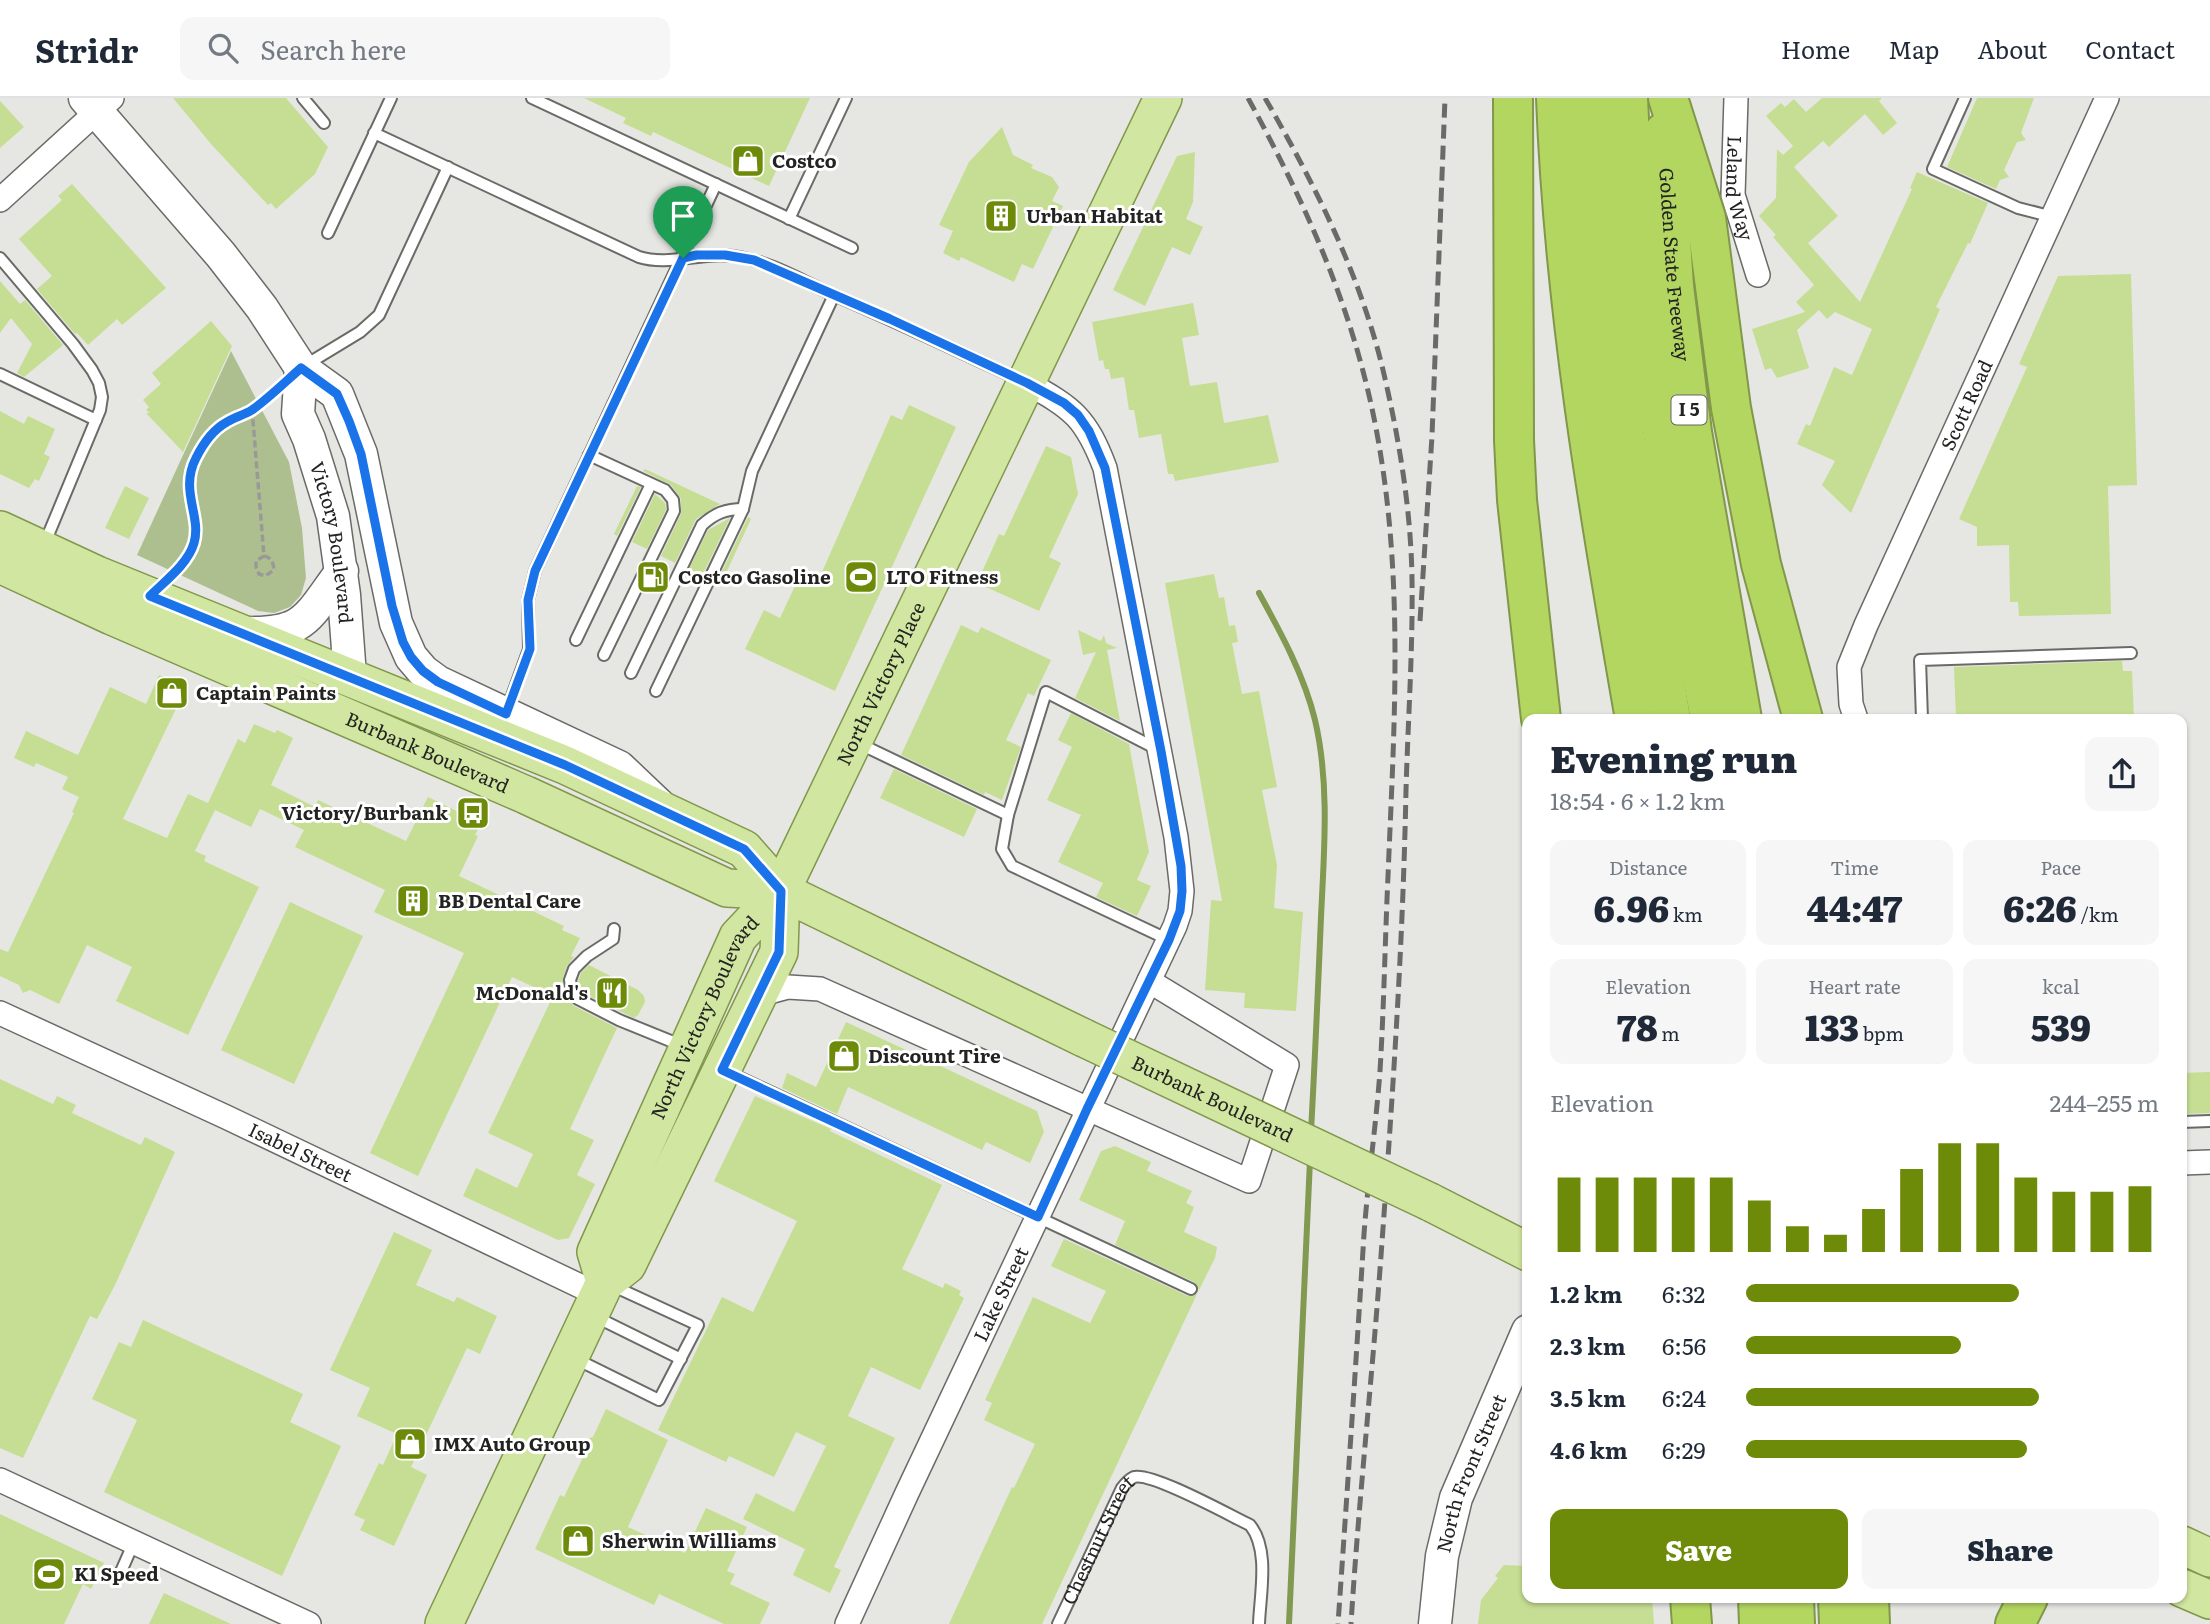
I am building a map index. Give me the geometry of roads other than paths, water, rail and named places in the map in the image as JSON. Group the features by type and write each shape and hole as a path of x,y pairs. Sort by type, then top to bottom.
{"highway":[{"path":"1513,98 1514,452 1540,714"},
{"path":"1556,98 1567,267 1576,348 1634,714"},
{"path":"1592,98 1606,289 1625,436 1670,714"},
{"path":"1628,98 1633,202 1643,305 1689,605 1709,714"},
{"name":"Golden State Freeway","path":"1662,98 1674,286 1690,419 1741,714"},
{"path":"1668,98 1706,218 1731,408 1760,564 1802,714"},
{"path":"1690,1603 1692,1624"},
{"path":"1758,1603 1759,1624"},
{"path":"1794,1603 1795,1624"},
{"path":"1838,1603 1839,1624"},
{"path":"1869,1603 1870,1624"},
{"path":"1996,1603 1997,1624"},
{"path":"2015,1624 2026,1603"}],"main road":[{"name":"North Victory Place","path":"781,891 1163,98"},
{"path":"98,103 262,308 301,368 337,394 361,454 394,614 411,657 423,671 438,682 619,767 666,813"},
{"name":"Victory Boulevard","path":"301,368 298,414 333,516 342,572 353,720"},
{"name":"Burbank Boulevard","path":"0,530 150,596 565,765 744,849 781,891"},
{"name":"Burbank Boulevard","path":"0,564 526,795 727,888 781,891 1477,1224 1522,1249"},
{"path":"240,633 263,633 291,628 302,622 312,613 342,572"},
{"name":"North Victory Boulevard","path":"444,1624 598,1297 627,1265 779,952 781,891"},
{"name":"North Victory Boulevard","path":"598,1297 596,1252 738,937 781,891"},
{"name":"North Front Street","path":"1435,1624 1442,1556 1456,1498 1522,1345"},
{"path":"2187,1547 2210,1558"},
{"path":"2187,1590 2210,1600"}],"street":[{"name":"Leland Way","path":"1736,98 1733,195 1758,275"},
{"name":"Scott Road","path":"1854,714 1851,704 1849,667 1866,625 2107,98"},
{"path":"0,200 98,103"},
{"name":"Lake Street","path":"847,1624 1087,1109 1169,940 1180,911 1181,866 1105,468 1089,431 1078,415 1064,403 1027,383"},
{"path":"758,995 788,987 820,989 1249,1181 1287,1065 1149,981"},
{"name":"Isabel Street","path":"0,1013 226,1116 598,1297"},
{"path":"2187,1163 2210,1162"},
{"path":"0,1480 309,1624"}],"lane":[{"path":"303,98 324,123"},
{"path":"328,233 391,98"},
{"path":"532,98 852,248"},
{"path":"789,219 846,98"},
{"path":"1965,98 1933,169 2018,208 2053,217"},
{"path":"374,133 639,257 652,261 709,254 740,257 769,266 1027,383"},
{"path":"301,368 360,332 379,315 448,167"},
{"path":"506,714 530,649 530,585 716,184"},
{"path":"0,258 73,344 92,370 102,397 96,420 41,550"},
{"path":"656,691 743,509 752,471 834,295"},
{"path":"0,374 96,420"},
{"path":"589,455 670,495 674,510 604,655"},
{"path":"576,640 651,484"},
{"path":"631,673 702,525 719,513 730,509 743,509"},
{"path":"1922,714 1920,660 2132,653"},
{"path":"1161,751 1046,692 1008,815 1002,849 1012,866 1169,940"},
{"path":"853,740 1008,815"},
{"path":"614,929 613,939 574,968 570,980 572,992 578,999 619,1020 688,1048"},
{"path":"722,1070 1191,1289"},
{"path":"2187,1122 2210,1121"},
{"path":"598,1297 681,1359"},
{"path":"570,1356 659,1400 698,1325 598,1297"},
{"name":"Chestnut Street","path":"1058,1624 1122,1488 1132,1477 1140,1477 1182,1491 1251,1525 1263,1548 1259,1624"},
{"path":"119,1576 134,1542"}],"waterway":[{"path":"1259,593 1305,687 1315,720 1323,769 1324,843 1311,1131"},
{"path":"1289,1624 1310,1160"}],"railway":[{"path":"1248,98 1310,222 1357,349 1378,439 1391,548 1394,712 1381,1047 1364,1234 1338,1624"},
{"path":"1265,98 1318,196 1362,299 1389,396 1407,500 1411,553 1411,658 1397,1016 1351,1624"},
{"path":"1420,621 1432,436 1445,98"}],"place":[{"name":"Costco","path":"748,161"},
{"name":"Urban Habitat","path":"1001,216"},
{"name":"Costco Gasoline","path":"653,577"},
{"name":"LTO Fitness","path":"861,577"},
{"name":"Captain Paints","path":"172,693"},
{"name":"Victory/Burbank","path":"473,813"},
{"name":"BB Dental Care","path":"413,901"},
{"name":"McDonald's","path":"612,993"},
{"name":"Discount Tire","path":"844,1056"},
{"name":"IMX Auto Group","path":"410,1444"},
{"name":"Sherwin Williams","path":"578,1541"},
{"name":"K1 Speed","path":"49,1574"}]}
